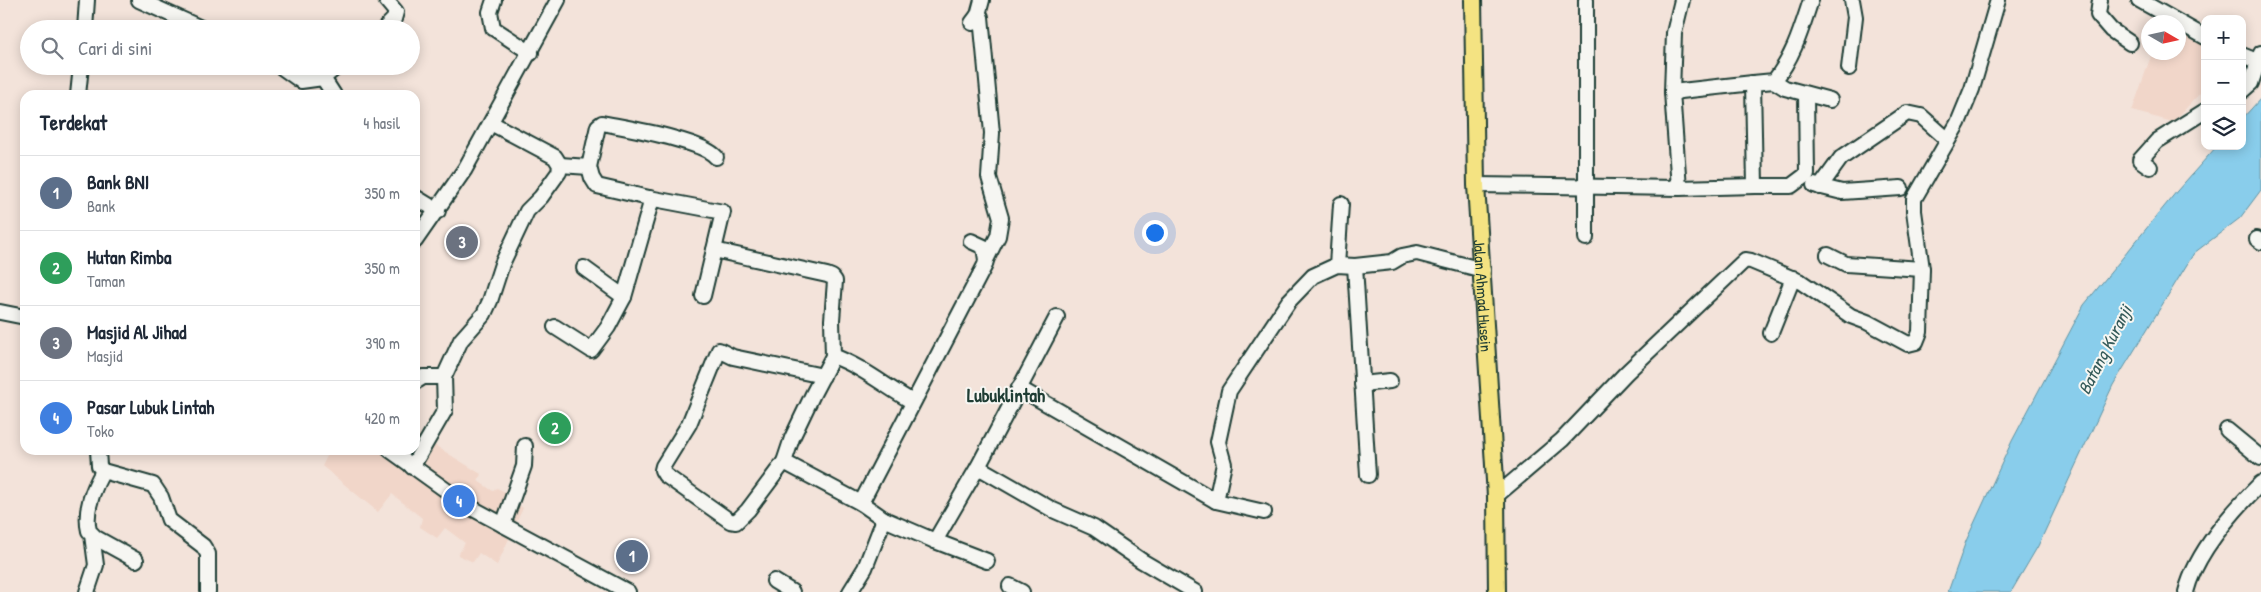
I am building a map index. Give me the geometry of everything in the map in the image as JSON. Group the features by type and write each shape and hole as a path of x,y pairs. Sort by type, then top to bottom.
{"main road":[{"name":"Jalan Ahmad Husein","path":"1473,0 1476,185 1483,270 1496,496 1497,592"}],"street":[{"path":"86,20 87,0"},
{"path":"139,0 183,20"},
{"path":"386,0 396,12 393,20"},
{"path":"494,0 490,12 493,28 530,53"},
{"path":"420,234 465,169 558,0"},
{"path":"861,503 985,265 998,236 1001,218 989,177 992,132 985,72 984,30 981,17 975,19 982,0"},
{"path":"1586,0 1586,238"},
{"path":"1679,188 1672,92 1674,32 1682,0"},
{"path":"1774,81 1787,65 1799,37 1810,0"},
{"path":"1849,68 1855,17 1852,0"},
{"path":"1496,496 1562,440 1626,373 1742,262 1750,260 1792,278 1851,316 1867,322 1908,344 1912,344 1919,338 1922,269 1914,200 1948,140 1972,89 1998,0"},
{"path":"2100,0 2098,15 2110,30 2130,43"},
{"path":"2139,0 2201,35"},
{"path":"2246,55 2259,57 2251,83 2246,87"},
{"path":"79,90 80,75"},
{"path":"293,75 301,81 322,78 326,75"},
{"path":"322,78 330,90"},
{"path":"1672,92 1774,81 1785,88 1830,100"},
{"path":"1753,83 1755,186"},
{"path":"1476,185 1679,188 1791,186 1807,174 1806,94"},
{"path":"2150,167 2140,160 2156,141 2201,113"},
{"path":"1820,187 1841,158 1907,114 1921,116 1948,140"},
{"path":"491,123 555,157 560,166"},
{"path":"704,296 723,212 597,186 588,168 598,126 602,123 686,142 710,152 716,157"},
{"path":"560,166 588,168"},
{"path":"420,453 445,410 444,377 461,340 484,314 516,231 527,211 553,182 560,166"},
{"path":"1801,180 1842,192 1901,188"},
{"path":"555,327 590,350 608,327 624,297 650,206 649,198"},
{"path":"420,200 438,210"},
{"path":"1337,265 1341,204"},
{"path":"971,241 984,247 986,260"},
{"path":"714,250 832,277 835,281 832,320 833,356 792,438 784,462 748,510 736,522 730,521 665,475 662,470 663,466 689,424 718,350 733,356 822,376"},
{"path":"1216,500 1224,464 1218,442 1230,391 1289,301 1313,276 1337,265 1355,266 1392,262 1402,256 1417,253 1483,270"},
{"path":"1828,255 1846,264 1922,269"},
{"path":"1355,266 1368,476"},
{"path":"584,268 624,297"},
{"path":"1771,333 1792,278"},
{"path":"0,312 20,316"},
{"path":"935,541 978,467 1057,317"},
{"path":"833,356 854,364 913,402"},
{"path":"420,379 423,377 444,377"},
{"path":"1362,384 1390,381"},
{"path":"1019,388 1216,500 1264,512"},
{"path":"2227,430 2261,458"},
{"path":"503,525 524,466 525,446"},
{"path":"98,455 99,466 103,471 153,485 161,497 169,520 202,546 208,554 208,592"},
{"path":"396,455 468,506 628,592"},
{"path":"412,467 419,455"},
{"path":"784,462 861,503 884,518 935,541 987,561"},
{"path":"978,467 1053,510 1094,528 1142,561 1195,592"},
{"path":"87,592 96,565 92,535 87,525 89,504 94,487 103,471"},
{"path":"2186,592 2190,575 2224,522 2261,483"},
{"path":"850,592 865,568 884,518"},
{"path":"92,535 136,560"},
{"path":"774,581 792,592"}],"shaded area":[{"path":"2186,31 2201,39 2201,92 2173,122 2132,111 2150,60 2186,60"},
{"path":"420,436 481,474 478,481 493,491 497,488 518,498 517,504 523,508 497,565 479,553 473,562 458,555 465,543 445,528 437,538 420,527 422,518 392,494 378,512 322,466 328,455 420,455"}],"water":[{"name":"Batang Kuranji","path":"2261,98 2261,190 2240,218 2194,253 2113,385 2038,546 2011,592 1948,592 1966,541 2012,441 2084,305 2177,191 2213,150 2246,150 2246,115"}],"place":[{"name":"Masjid Al Jihad","path":"462,242"},
{"name":"Hutan Rimba","path":"555,428"},
{"name":"Pasar Lubuk Lintah","path":"459,501"},
{"name":"Bank BNI","path":"632,556"}],"district":[{"name":"Lubuklintah","path":"1006,395"}]}
